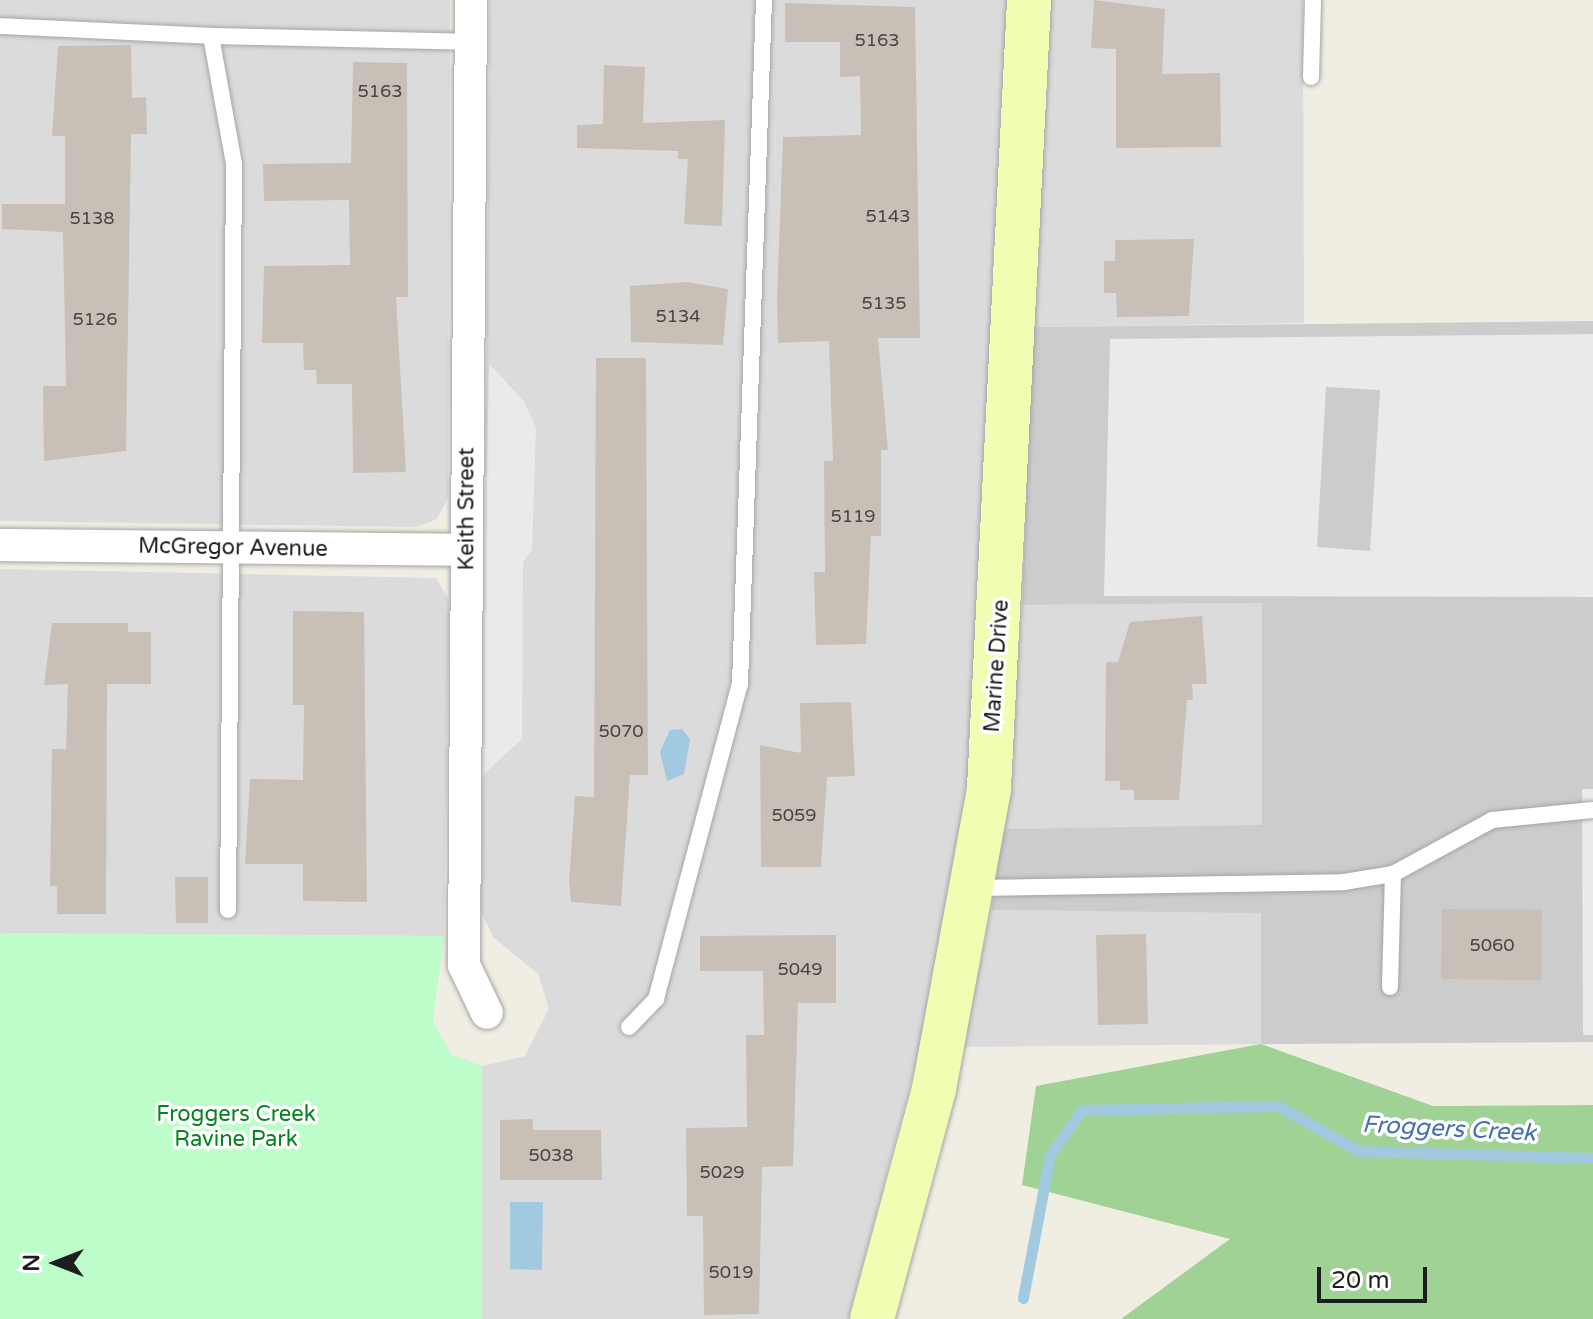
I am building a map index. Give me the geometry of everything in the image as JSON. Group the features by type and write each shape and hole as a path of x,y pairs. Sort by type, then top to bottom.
{"street":[{"name":"Keith Street","path":"471,0 464,965 487,1013"},
{"name":"Marine Drive","path":"872,1319 934,1089 976,888 1002,587 1029,0"},
{"name":"McGregor Avenue","path":"0,545 467,550"}],"lane":[{"path":"629,1027 656,999 740,684 764,0"},
{"path":"1311,77 1313,0"},
{"path":"0,26 211,36 470,42"},
{"path":"211,36 234,164 228,910"},
{"path":"976,888 1344,882 1393,874 1492,820 1593,810"},
{"path":"1390,987 1393,874"}],"shaded area":[{"path":"0,0 450,0 448,497 437,519 417,527 0,521"},
{"path":"490,0 1008,0 972,741 958,856 923,1036 848,1319 482,1319 482,1066 525,1056 549,1009 538,974 493,937 481,912"},
{"path":"1049,0 1303,0 1304,323 1033,327"},
{"path":"1593,321 1593,1042 1261,1044 1261,913 991,910 1003,829 1262,825 1262,603 1022,605 1033,327"},
{"path":"1593,334 1593,597 1104,596 1110,339","holes":["1326,387 1380,390 1370,551 1317,547"]},
{"path":"489,364 524,401 536,428 532,550 523,562 522,739 485,773 480,789"},
{"path":"0,569 436,578 449,600 444,936 0,933"},
{"path":"1263,603 1262,826 1003,829 1022,605"},
{"path":"1582,789 1593,789 1593,1035 1583,1035"},
{"path":"991,910 1261,912 1261,1044 963,1047"}],"green space":[{"name":"Froggers Creek Ravine Park","path":"0,933 444,936 433,1021 451,1054 482,1066 482,1319 0,1319"},
{"path":"1261,1044 1433,1106 1593,1105 1593,1319 1121,1319 1230,1239 1022,1185 1036,1086"}],"water":[{"path":"682,729 690,739 684,774 667,781 660,752 670,730"},
{"path":"510,1202 543,1202 542,1270 510,1269"}],"building":[{"path":"1094,0 1165,9 1162,74 1220,73 1221,147 1116,148 1116,49 1091,48"},
{"path":"785,3 915,7 920,338 878,338 888,450 881,450 881,536 871,536 866,644 816,645 814,572 825,572 824,461 833,461 829,341 778,343 777,298 783,137 861,135 860,76 840,77 840,42 785,42"},
{"path":"131,45 132,98 146,97 147,134 131,134 126,451 44,461 43,386 66,386 63,232 2,229 2,204 65,204 65,136 52,136 58,46"},
{"path":"353,62 407,63 408,297 396,297 406,472 353,473 352,384 317,384 316,370 304,370 303,343 262,343 264,266 350,265 349,200 264,201 263,164 351,163"},
{"path":"604,65 645,67 643,123 725,120 722,226 684,224 688,159 678,159 678,151 577,148 577,125 603,124"},
{"path":"1194,239 1189,316 1117,317 1116,293 1104,293 1104,261 1115,261 1115,240"},
{"path":"687,282 728,289 723,345 631,342 630,286"},
{"path":"596,358 646,358 648,775 630,775 621,906 571,902 569,881 575,796 594,797"},
{"path":"293,611 364,612 367,902 303,901 303,864 245,864 250,779 303,780 304,705 293,705"},
{"path":"1202,616 1207,684 1192,684 1193,700 1187,700 1179,800 1134,800 1134,790 1120,790 1120,781 1105,781 1106,662 1118,662 1130,622"},
{"path":"52,623 128,623 128,632 151,632 151,684 107,684 106,914 57,914 57,886 50,886 52,749 66,749 68,684 44,685"},
{"path":"851,702 855,776 827,777 821,867 761,867 760,745 801,753 800,703"},
{"path":"175,877 208,877 208,923 176,923"},
{"path":"1442,909 1542,910 1541,980 1441,979"},
{"path":"1146,934 1148,1024 1098,1025 1096,935"},
{"path":"836,935 836,1003 798,1003 793,1166 762,1167 759,1314 704,1315 703,1216 687,1216 686,1128 747,1127 746,1035 764,1035 763,971 700,971 700,936"},
{"path":"533,1119 533,1130 601,1130 602,1180 500,1180 500,1120"}],"waterway":[{"name":"Froggers Creek","path":"1023,1298 1050,1155 1082,1110 1278,1106 1359,1151 1593,1158"}]}
